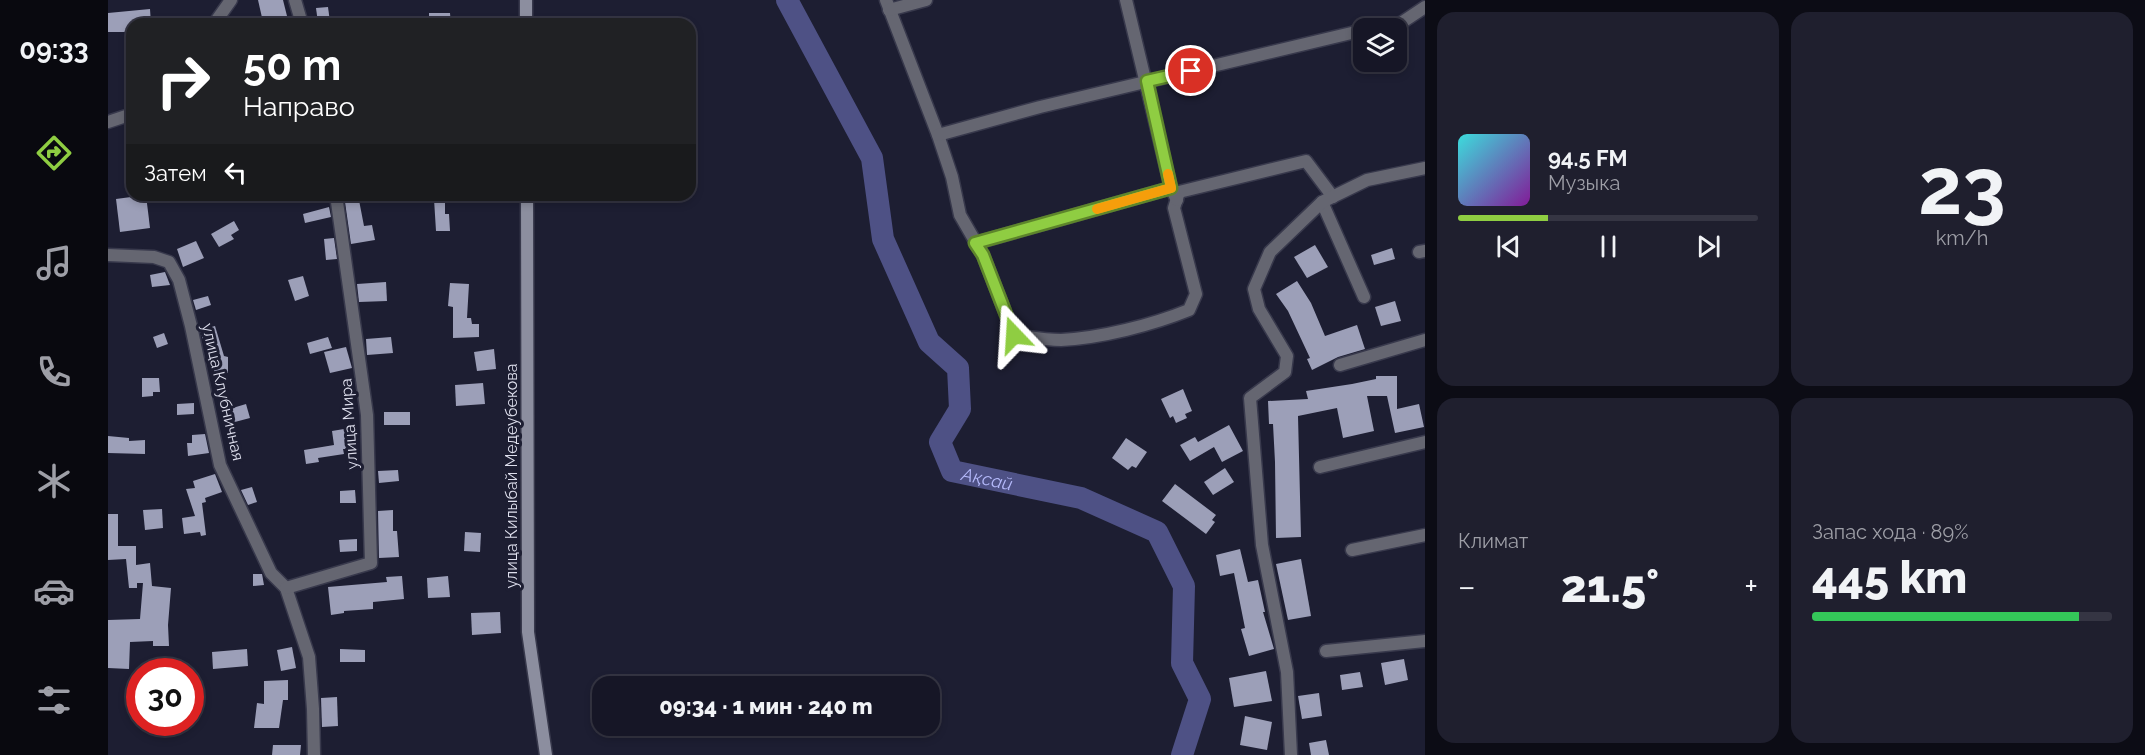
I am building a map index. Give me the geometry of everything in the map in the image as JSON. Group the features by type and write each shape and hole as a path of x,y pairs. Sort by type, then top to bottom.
{"main road":[{"path":"526,0 526,18"},
{"name":"улица Килыбай Медеубекова","path":"527,201 528,632 546,755"}],"street":[{"path":"218,18 231,0"},
{"path":"295,0 300,18"},
{"path":"926,0 888,5 938,135 960,214 983,255 1014,335 1060,340 1159,322 1189,310 1196,294 1174,208 1179,192 1306,161 1328,199 1364,297"},
{"path":"1126,0 1171,188 1177,200"},
{"path":"1407,19 1425,7"},
{"path":"938,135 1147,81 1353,33"},
{"path":"108,122 126,116"},
{"path":"1291,755 1287,672 1262,545 1250,398 1285,372 1287,356 1259,309 1254,289 1270,252 1328,199 1367,180 1425,168"},
{"path":"975,243 1171,188"},
{"name":"улица Мира","path":"286,588 371,563 368,415 337,201"},
{"name":"улица Клубничная","path":"108,255 161,259 169,262 179,280 220,465 271,573 286,588 309,657 314,709 314,755"},
{"path":"1340,365 1425,340"},
{"path":"1320,467 1425,442"},
{"path":"1352,550 1425,535"},
{"path":"1326,651 1425,641"}],"building":[{"path":"258,0 283,0 287,16 262,18"},
{"path":"328,7 329,18 317,18 316,8"},
{"path":"150,9 151,18 126,18 126,32 108,32 108,13"},
{"path":"429,13 450,13 450,18 429,18"},
{"path":"126,198 126,201 147,201 150,228 120,232 116,199"},
{"path":"345,201 359,201 364,226 372,225 375,240 351,244"},
{"path":"434,201 445,201 445,214 449,214 450,231 436,231"},
{"path":"329,207 331,217 305,223 303,214"},
{"path":"234,221 239,230 231,235 234,239 219,247 211,234"},
{"path":"334,238 337,259 326,260 324,239"},
{"path":"196,241 204,258 183,267 177,249"},
{"path":"1315,245 1328,267 1307,278 1294,257"},
{"path":"1392,248 1395,259 1374,265 1371,255"},
{"path":"165,272 170,285 152,287 150,275"},
{"path":"303,276 309,296 295,301 288,280"},
{"path":"1297,281 1311,303 1325,336 1357,325 1365,349 1338,357 1312,370 1307,359 1310,358 1288,311 1276,294"},
{"path":"386,282 387,301 359,302 357,284"},
{"path":"450,283 469,284 467,318 471,318 472,324 479,324 479,337 453,338 453,307 448,306"},
{"path":"208,296 211,305 196,310 193,300"},
{"path":"1395,301 1401,321 1381,326 1375,307"},
{"path":"215,326 224,356 228,357 228,373 214,372 215,343 205,346 200,330"},
{"path":"164,333 168,344 157,348 153,337"},
{"path":"328,337 332,348 310,354 307,343"},
{"path":"391,337 393,353 367,355 366,339"},
{"path":"346,347 352,368 330,373 324,352"},
{"path":"494,349 496,369 477,371 474,352"},
{"path":"1376,376 1397,376 1397,409 1419,404 1424,427 1395,433 1387,396 1367,396 1374,431 1343,438 1337,408 1298,416 1301,537 1276,538 1273,424 1269,424 1268,401 1308,399 1306,391 1376,379"},
{"path":"142,378 159,378 160,392 153,392 153,396 142,397"},
{"path":"483,383 485,404 456,406 455,385"},
{"path":"1183,389 1192,411 1185,414 1187,418 1176,423 1173,416 1170,418 1161,399"},
{"path":"194,403 194,414 177,415 177,404"},
{"path":"246,404 250,418 231,423 226,410"},
{"path":"384,412 410,412 410,425 384,425"},
{"path":"1229,425 1243,451 1222,462 1214,447 1190,461 1180,445 1195,437 1198,442"},
{"path":"350,428 353,445 343,449 344,454 318,458 319,462 306,464 304,450 334,445 332,431"},
{"path":"205,434 209,453 188,456 187,443 192,443 192,435"},
{"path":"108,436 129,438 129,441 145,440 145,454 108,453"},
{"path":"1126,438 1147,452 1136,468 1132,466 1128,470 1112,458"},
{"path":"1225,468 1234,482 1213,495 1204,482"},
{"path":"398,470 399,481 379,483 378,471"},
{"path":"215,474 222,492 205,498 206,502 202,503 206,535 201,536 200,532 184,534 182,518 195,516 186,489 195,488 193,481"},
{"path":"1175,484 1216,515 1212,520 1215,522 1206,534 1162,501"},
{"path":"252,487 257,502 248,505 241,490"},
{"path":"355,490 356,503 340,503 340,491"},
{"path":"162,509 163,528 145,530 143,510"},
{"path":"393,510 393,531 397,531 399,557 379,558 378,511"},
{"path":"108,514 118,514 118,546 136,546 136,565 150,563 152,586 171,588 169,646 153,646 153,641 130,642 126,669 108,668 108,620 140,619 143,583 137,583 137,588 129,588 126,559 108,560"},
{"path":"465,532 481,533 480,552 464,551"},
{"path":"357,539 357,551 340,552 339,540"},
{"path":"1240,549 1248,582 1258,580 1265,612 1263,612 1274,649 1249,656 1241,629 1245,628 1234,573 1220,576 1216,555"},
{"path":"1301,559 1311,616 1288,620 1276,564"},
{"path":"253,574 262,574 264,585 253,586"},
{"path":"402,576 404,599 373,602 373,609 344,611 344,613 331,615 328,587 387,582 386,577"},
{"path":"448,576 450,597 428,598 427,578"},
{"path":"500,612 501,633 472,635 471,613"},
{"path":"292,647 296,668 281,671 277,650"},
{"path":"247,649 248,666 213,669 212,652"},
{"path":"340,649 365,650 365,662 340,662"},
{"path":"1404,659 1408,680 1385,685 1381,663"},
{"path":"1266,671 1272,701 1234,707 1229,678"},
{"path":"1360,672 1363,687 1342,690 1340,675"},
{"path":"288,680 288,700 283,700 279,728 254,728 257,703 264,704 264,681"},
{"path":"1319,693 1322,716 1302,719 1298,696"},
{"path":"337,697 338,726 322,727 321,698"},
{"path":"1245,716 1272,722 1267,750 1240,745"},
{"path":"1326,740 1329,755 1311,755 1309,743"},
{"path":"273,745 301,745 300,755 272,755"}],"waterway":[{"name":"Ақсай","path":"787,0 872,158 883,239 929,342 958,368 960,409 940,442 952,471 1081,498 1157,532 1184,586 1182,663 1200,699 1182,755"}],"slow traffic":[{"path":"1097,209 1171,188 1168,174"}],"route":[{"path":"1014,335 983,255 975,243 1171,188 1147,81 1191,71"}]}
